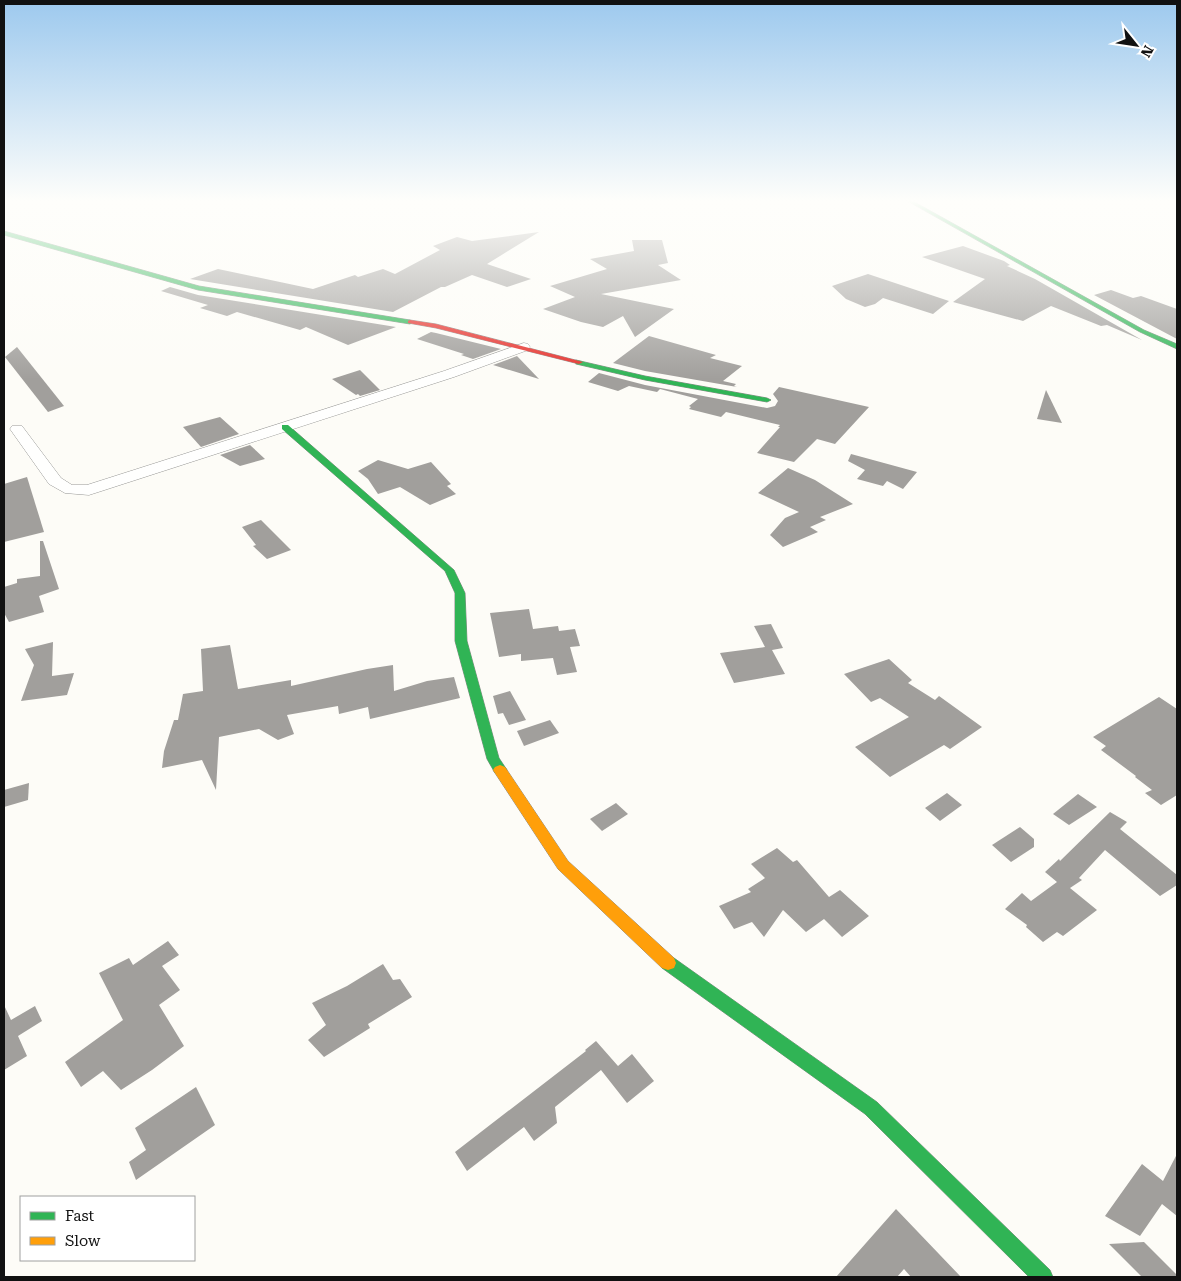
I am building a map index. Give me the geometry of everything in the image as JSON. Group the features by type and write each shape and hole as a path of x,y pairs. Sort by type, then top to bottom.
{"street":[{"path":"98,260 198,288 436,326 646,378 767,400"},
{"path":"1015,260 1142,331 1177,347"},
{"path":"17,429 62,488 73,491 89,490 449,374 524,347"},
{"path":"285,427 449,570 460,593 462,642 494,759 563,865 670,965 871,1108 1043,1277"}],"building":[{"path":"422,260 494,260 487,264 531,279 507,287 472,275 441,287 393,312 190,279 218,269 313,289 355,275 358,277 383,269 395,274"},
{"path":"591,260 667,260 668,263 658,265 681,280 601,294 674,309 635,337 623,316 603,327 581,322 543,309 575,297 550,286 607,269"},
{"path":"930,260 1004,261 1010,265 1007,266 1035,279 1142,340 1107,325 1101,326 1051,306 1023,321 953,302 985,279"},
{"path":"868,274 949,301 933,314 883,298 875,304 865,307 846,299 832,286"},
{"path":"170,287 198,295 396,327 348,345 306,327 300,330 237,312 227,316 200,308 208,305 161,291"},
{"path":"1111,290 1133,298 1141,296 1177,309 1177,339 1094,295"},
{"path":"431,332 501,349 473,359 461,355 464,354 417,339"},
{"path":"649,336 716,355 710,358 742,366 723,381 736,384 734,386 737,387 645,371 613,363"},
{"path":"17,347 64,406 48,412 5,357"},
{"path":"517,356 539,379 493,365"},
{"path":"360,370 380,390 360,396 332,379"},
{"path":"599,373 645,385 767,408 775,406 778,401 773,394 779,387 869,407 835,444 817,439 794,462 757,453 780,425 726,412 721,417 689,409 691,407 689,406 698,399 660,389 657,392 629,386 618,391 588,382"},
{"path":"1046,390 1062,423 1037,419"},
{"path":"220,417 239,434 201,447 183,427"},
{"path":"250,445 265,459 240,466 220,455"},
{"path":"851,454 917,472 903,489 887,481 883,486 857,479 865,470 848,461"},
{"path":"378,460 408,469 431,462 451,484 447,486 456,494 430,505 400,487 378,494 368,479 358,471"},
{"path":"788,468 815,480 853,504 820,517 826,520 810,527 818,532 783,547 770,535 785,518 799,512 758,493"},
{"path":"27,477 44,532 4,542 4,484"},
{"path":"261,520 291,550 267,559 253,546 256,545 242,527"},
{"path":"40,541 43,541 59,589 39,596 44,612 9,622 4,613 4,587 17,583 17,579 40,576"},
{"path":"529,609 533,629 558,626 559,631 575,629 580,646 570,647 577,672 557,675 553,658 521,661 521,654 499,657 490,613"},
{"path":"771,624 783,648 772,650 785,674 734,683 720,653 765,647 754,626"},
{"path":"53,642 52,676 74,673 67,695 21,701 34,665 25,649"},
{"path":"230,645 238,689 291,680 291,686 393,665 394,691 427,681 454,677 460,698 370,719 368,707 339,714 338,706 287,715 294,734 278,740 259,729 219,737 216,790 202,760 162,768 164,751 174,720 178,720 183,694 203,691 201,649"},
{"path":"889,659 912,680 908,683 935,700 939,696 982,727 950,749 944,745 890,777 855,747 909,717 880,698 871,702 844,674"},
{"path":"510,691 526,720 509,725 503,713 498,714 493,696"},
{"path":"1159,697 1177,709 1177,795 1161,805 1145,793 1152,790 1101,750 1106,746 1093,737"},
{"path":"550,720 559,733 524,746 517,731"},
{"path":"29,783 28,800 4,807 4,790"},
{"path":"947,793 962,805 940,821 925,808"},
{"path":"1078,794 1097,807 1069,825 1053,814"},
{"path":"616,803 628,814 602,831 590,819"},
{"path":"1110,812 1127,822 1120,829 1177,875 1177,885 1160,896 1105,850 1079,878 1082,880 1070,888 1097,910 1063,936 1057,932 1043,942 1026,927 1027,925 1005,909 1022,893 1031,901 1057,882 1045,872 1059,859 1060,861"},
{"path":"1020,827 1034,839 1034,847 1011,862 992,845"},
{"path":"777,848 793,862 797,860 829,897 840,890 869,916 842,937 824,919 806,932 783,910 764,937 752,922 734,929 719,906 751,892 748,889 765,878 751,864"},
{"path":"168,941 179,955 162,966 180,990 159,1005 184,1046 121,1090 103,1071 81,1087 65,1062 123,1020 99,973 129,958 133,965"},
{"path":"383,964 393,980 400,979 412,997 368,1024 370,1028 324,1057 308,1040 326,1025 312,1003 347,986"},
{"path":"4,1005 11,1020 35,1006 42,1021 18,1036 27,1056 4,1070"},
{"path":"596,1041 618,1066 632,1054 654,1081 627,1103 601,1070 555,1107 557,1123 534,1141 524,1127 467,1171 455,1152 586,1051"},
{"path":"196,1087 215,1125 136,1180 129,1162 146,1150 135,1128"},
{"path":"1177,1154 1177,1216 1162,1204 1140,1236 1105,1216 1142,1164 1163,1181"},
{"path":"896,1209 961,1277 911,1277 904,1269 897,1277 836,1277"},
{"path":"1144,1242 1177,1277 1142,1277 1109,1244"}],"traffic: fast":[{"path":"98,260 198,288 410,322"},
{"path":"1015,260 1142,331 1177,347"},
{"path":"579,362 645,378 767,400"},
{"path":"285,427 449,570 460,593 461,641 493,759 500,770"},
{"path":"668,963 871,1108 1043,1277"}],"traffic: slow":[{"path":"500,770 563,865 668,963"}],"traffic: jam":[{"path":"410,322 436,326 579,362"}]}
